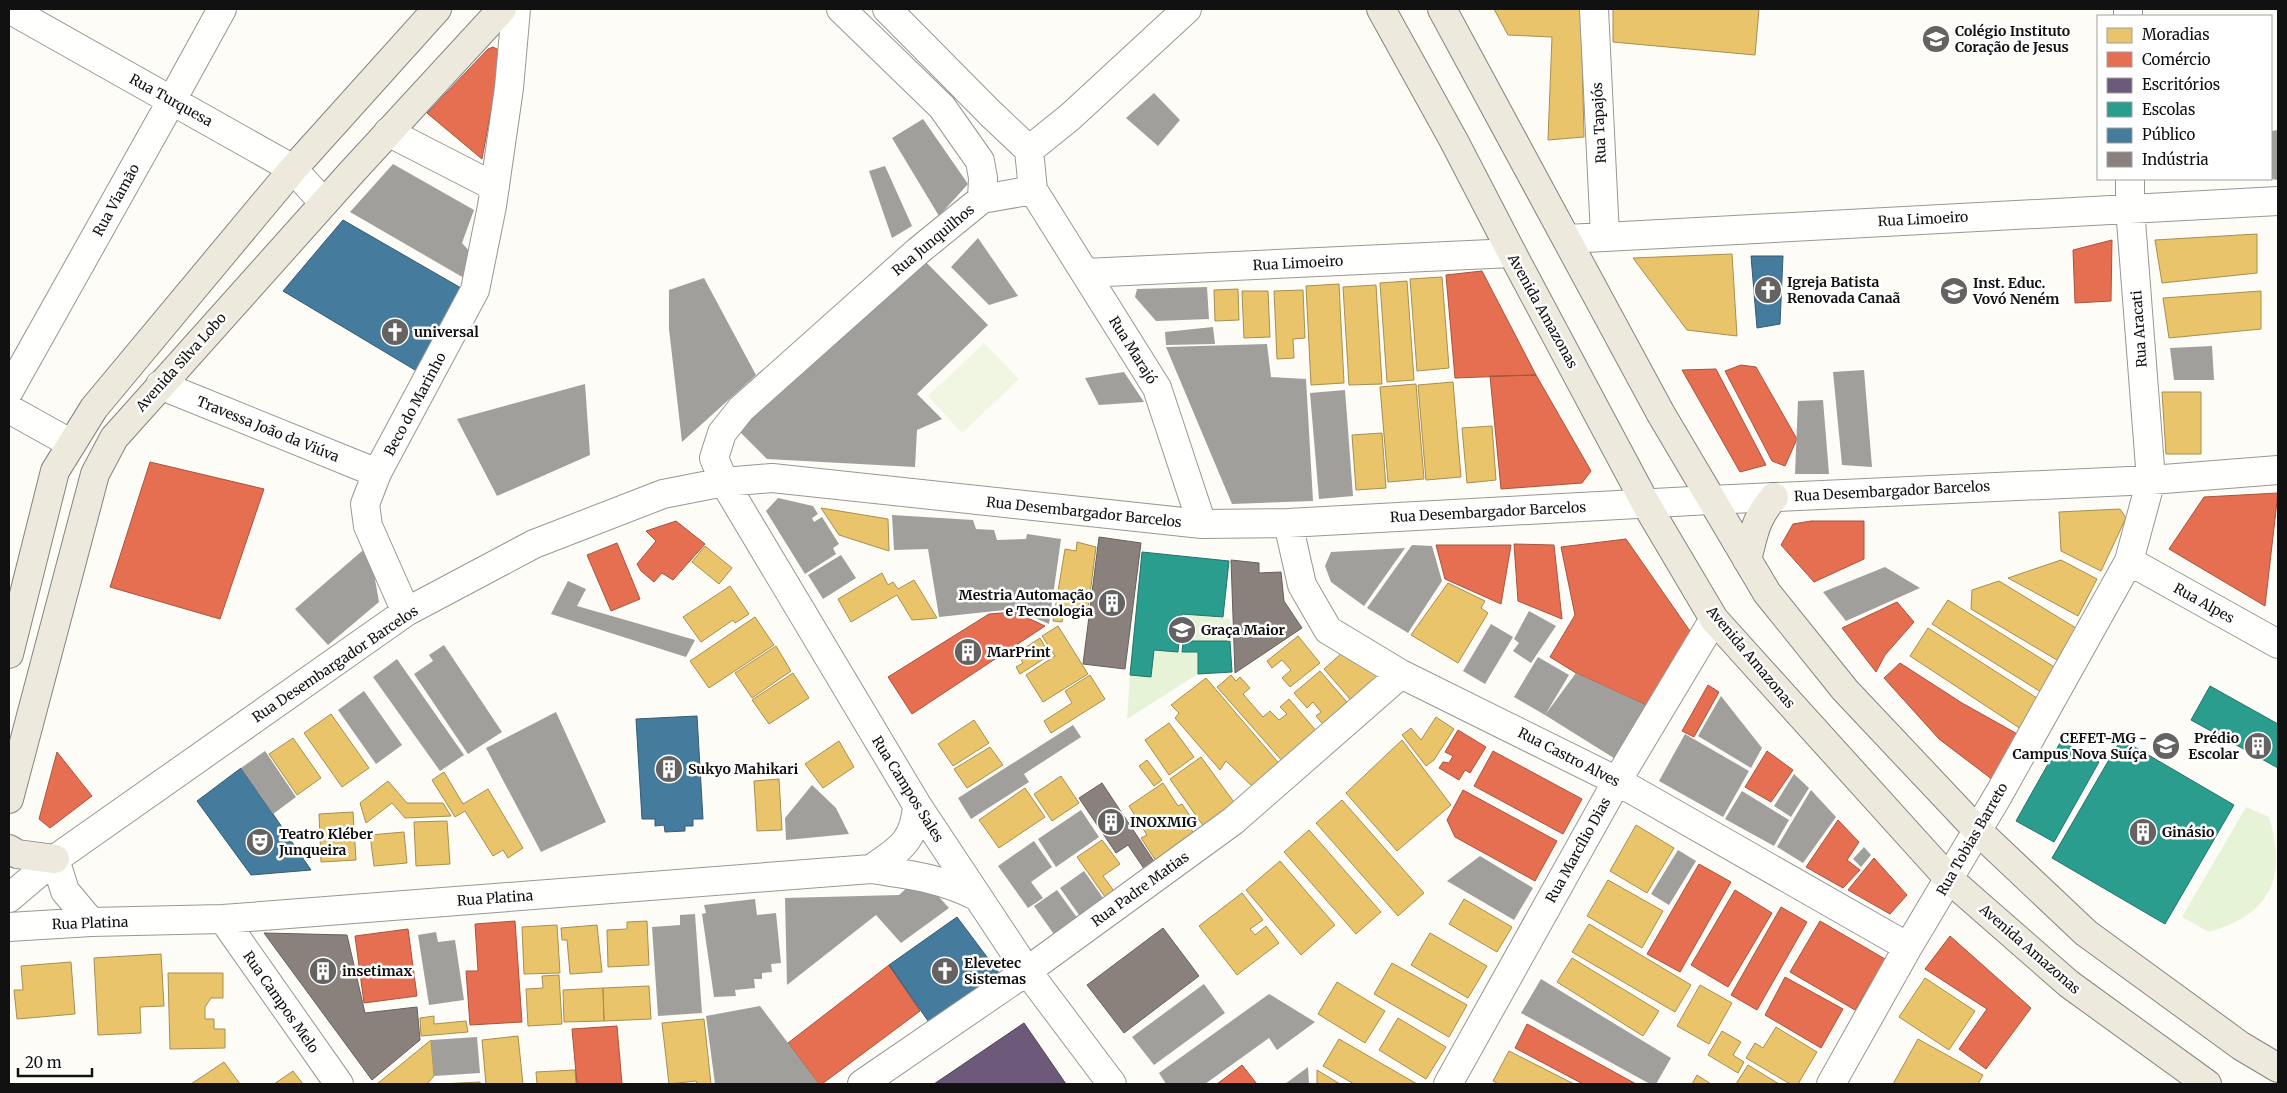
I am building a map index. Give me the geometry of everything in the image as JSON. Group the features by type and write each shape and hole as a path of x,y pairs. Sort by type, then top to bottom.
{"main road":[{"path":"9,654 55,470 70,443 94,408 293,168 437,9"},
{"name":"Avenida Amazonas","path":"1381,9 1454,140 1646,504 1714,619 1950,879 2069,984 2207,1084"},
{"path":"1442,9 1662,414 1710,500 1767,593 1845,690 1978,831 2086,933 2241,1046 2278,1068"},
{"name":"Avenida Silva Lobo","path":"9,799 95,474 114,438 324,202 494,19"},
{"path":"1747,560 1761,511 1774,497"},
{"path":"9,849 17,854 55,859"}],"street":[{"name":"Rua Turquesa","path":"9,9 293,168 324,202"},
{"name":"Rua Viamão","path":"9,391 222,9"},
{"name":"Beco do Marinho","path":"406,612 368,526 365,504 377,474 475,290 495,187 514,43 516,9"},
{"path":"887,9 1029,150 1033,190"},
{"path":"1029,150 1070,117 1187,9"},
{"name":"Rua Tapajós","path":"1594,9 1605,236"},
{"path":"851,15 942,107 980,161 983,178 982,200"},
{"path":"494,19 492,25 506,27 513,36 514,43"},
{"path":"388,132 495,187"},
{"name":"Rua Aracati","path":"2130,180 2130,208 2151,480"},
{"name":"Rua Junquilhos","path":"724,482 714,458 722,433 741,409 918,251 982,200 1033,190"},
{"name":"Rua Marajó","path":"1033,190 1157,388 1202,524"},
{"name":"Rua Limoeiro","path":"1568,239 2278,201"},
{"name":"Rua Limoeiro","path":"1085,273 1512,253"},
{"name":"Travessa João da Viúva","path":"160,385 377,474"},
{"path":"9,409 70,443"},
{"name":"Rua Desembargador Barcelos","path":"9,898 55,859 406,612 534,544 663,494 724,482 772,478 1202,524 1288,523 1710,500 2151,480 2278,470"},
{"name":"Rua Tobias Barreto","path":"1831,1084 1908,947 1978,831 2129,561 2151,480"},
{"name":"Rua Campos Sales","path":"724,482 916,805 1027,971 1112,1084"},
{"name":"Rua Castro Alves","path":"1288,523 1302,585 1328,630 1401,674 1617,780 1908,947"},
{"name":"Rua Alpes","path":"2129,561 2278,644"},
{"name":"Rua Marcílio Dias","path":"1448,1084 1617,780 1714,619"},
{"name":"Rua Padre Matias","path":"862,1084 1027,971 1233,821 1401,674"},
{"path":"872,869 892,855 908,839 916,824 916,805"},
{"path":"55,859 66,891 90,922"},
{"name":"Rua Platina","path":"9,927 90,922 223,919 872,869 932,878 955,885 976,896"},
{"name":"Rua Campos Melo","path":"223,919 339,1084"}],"green space":[{"path":"984,343 1019,379 962,433 928,396"},
{"path":"1182,614 1230,619 1230,641 1183,641"},
{"path":"1154,650 1198,652 1198,674 1127,719 1130,675 1151,677"},
{"path":"2246,807 2269,817 2276,859 2274,876 2269,891 2260,904 2247,915 2209,932 2182,917"}],"building: Moradias":[{"path":"1494,9 1581,9 1584,137 1548,140 1552,37 1508,35"},
{"path":"1613,9 1759,9 1755,55 1613,42"},
{"path":"2257,234 2257,273 2162,283 2155,240"},
{"path":"1732,254 1737,336 1687,330 1633,258"},
{"path":"1442,277 1449,368 1417,371 1410,279"},
{"path":"1407,281 1414,380 1387,382 1380,283"},
{"path":"1339,284 1344,383 1311,385 1306,286"},
{"path":"1376,285 1382,384 1349,385 1343,287"},
{"path":"1238,289 1239,320 1215,321 1214,290"},
{"path":"1303,290 1305,338 1293,339 1294,358 1277,359 1274,291"},
{"path":"1242,291 1268,291 1270,337 1244,338"},
{"path":"2261,291 2261,329 2169,338 2163,298"},
{"path":"1453,382 1461,477 1426,480 1418,385"},
{"path":"1416,384 1424,479 1388,482 1380,387"},
{"path":"2162,392 2201,392 2201,454 2166,454"},
{"path":"1492,426 1496,480 1467,483 1462,428"},
{"path":"1382,433 1386,488 1356,490 1352,435"},
{"path":"821,508 888,519 889,551 839,535"},
{"path":"2120,509 2126,518 2101,571 2061,551 2059,512"},
{"path":"1077,542 1096,547 1087,618 1072,616 1074,607 1065,606 1062,622 1053,621 1065,549 1076,551"},
{"path":"705,546 732,568 719,584 692,562"},
{"path":"2061,560 2097,579 2078,616 2008,578"},
{"path":"882,573 888,585 893,582 898,589 914,580 937,618 912,620 897,595 851,622 838,599"},
{"path":"1999,581 2076,628 2057,660 1971,609 1972,590"},
{"path":"1448,583 1485,601 1481,608 1488,613 1458,663 1411,635"},
{"path":"730,586 749,614 735,623 733,620 701,642 683,617"},
{"path":"1948,600 2056,668 2041,692 1932,624"},
{"path":"755,617 774,645 709,688 690,661"},
{"path":"1058,626 1088,674 1043,702 1026,675 1055,656 1042,636"},
{"path":"1928,628 2040,700 2021,729 1910,656"},
{"path":"1298,636 1320,663 1290,687 1282,678 1291,670 1282,660 1272,668 1267,661"},
{"path":"1040,638 1050,655 1020,674 1016,667 1023,663 1017,653"},
{"path":"776,646 791,671 752,698 735,673"},
{"path":"1343,652 1384,679 1357,707 1324,669"},
{"path":"1320,671 1352,708 1327,729 1316,716 1321,712 1313,702 1307,708 1294,693"},
{"path":"793,673 809,698 769,724 752,700"},
{"path":"1090,675 1105,699 1051,733 1044,721 1072,703 1065,691"},
{"path":"1231,675 1236,681 1240,677 1250,688 1243,694 1263,717 1270,711 1279,720 1287,714 1280,707 1289,699 1318,733 1284,763 1217,687"},
{"path":"1206,678 1282,767 1257,791 1226,761 1220,770 1175,718 1179,713 1171,705"},
{"path":"331,714 369,768 342,787 304,733"},
{"path":"1436,717 1454,729 1434,760 1426,766 1402,735 1411,728 1421,740"},
{"path":"974,720 989,743 953,766 938,744"},
{"path":"1169,723 1194,757 1169,775 1145,740"},
{"path":"293,738 321,778 297,795 269,754"},
{"path":"1402,740 1451,805 1397,851 1346,793"},
{"path":"839,741 854,767 823,788 805,764"},
{"path":"990,747 1003,765 967,788 954,769"},
{"path":"1201,757 1239,809 1207,831 1170,779"},
{"path":"1147,760 1162,780 1154,786 1139,766"},
{"path":"444,772 463,804 488,789 523,848 508,858 503,850 493,856 465,811 455,817 432,780"},
{"path":"1061,776 1079,803 1052,821 1034,794"},
{"path":"779,779 782,830 757,831 754,781"},
{"path":"388,781 407,803 443,803 451,816 405,818 392,803 366,823 360,803"},
{"path":"1163,783 1178,806 1182,804 1190,816 1184,819 1195,835 1156,861 1141,838 1147,835 1129,806"},
{"path":"1025,788 1045,817 999,848 979,820"},
{"path":"1342,800 1424,893 1398,916 1316,823"},
{"path":"353,812 356,860 321,862 319,814"},
{"path":"447,821 450,864 416,866 414,822"},
{"path":"1636,825 1674,848 1647,893 1610,871"},
{"path":"1309,830 1381,912 1356,934 1284,852"},
{"path":"404,832 407,863 374,866 370,835"},
{"path":"1102,840 1120,864 1103,876 1119,898 1110,904 1077,857"},
{"path":"1280,861 1335,925 1301,955 1246,890"},
{"path":"1608,880 1663,911 1642,948 1587,916"},
{"path":"1242,893 1263,920 1250,929 1255,935 1266,926 1279,943 1237,975 1199,926"},
{"path":"1464,899 1512,927 1497,952 1449,924"},
{"path":"647,921 649,965 608,967 607,930 627,929 627,922"},
{"path":"1589,924 1691,985 1675,1012 1572,952"},
{"path":"557,925 560,973 524,974 522,927"},
{"path":"597,925 602,972 570,974 567,940 562,940 561,928"},
{"path":"1430,933 1487,966 1468,998 1411,965"},
{"path":"161,954 164,1006 140,1007 141,1033 98,1035 94,958"},
{"path":"1572,958 1659,1011 1643,1036 1557,982"},
{"path":"71,962 75,1014 17,1019 14,990 23,990 21,966"},
{"path":"1392,963 1467,1005 1449,1037 1374,994"},
{"path":"168,973 223,973 223,998 211,998 205,1007 205,1019 214,1019 214,1029 225,1029 225,1048 170,1049"},
{"path":"559,975 562,1024 528,1026 526,989 543,988 542,976"},
{"path":"1925,978 1975,1011 1949,1050 1899,1017"},
{"path":"1337,982 1385,1011 1365,1043 1318,1014"},
{"path":"1700,985 1732,1003 1709,1044 1677,1026"},
{"path":"649,986 651,1019 604,1021 603,988"},
{"path":"603,988 604,1021 564,1022 563,990"},
{"path":"434,1016 434,1024 466,1021 468,1032 421,1036 420,1018"},
{"path":"1398,1018 1446,1047 1426,1079 1379,1050"},
{"path":"704,1019 711,1084 697,1084 696,1081 669,1084 662,1023"},
{"path":"1776,1027 1817,1052 1798,1084 1790,1084 1746,1058 1755,1043 1763,1048"},
{"path":"1722,1031 1741,1042 1733,1055 1744,1062 1738,1073 1708,1055"},
{"path":"518,1036 523,1084 486,1084 482,1040"},
{"path":"1339,1039 1417,1084 1354,1084 1323,1066"},
{"path":"1918,1039 1983,1075 1978,1084 1893,1084"},
{"path":"431,1040 434,1076 427,1084 377,1084"},
{"path":"1509,1051 1574,1084 1499,1084 1493,1081"},
{"path":"224,1062 240,1084 191,1084"},
{"path":"1748,1065 1779,1084 1736,1084"},
{"path":"575,1070 576,1084 537,1084 536,1072"},
{"path":"1317,1070 1340,1084 1317,1084"},
{"path":"293,1071 303,1084 274,1084"},
{"path":"1697,1075 1711,1084 1692,1084"},
{"path":"480,1082 480,1084 441,1084"}],"building: Comércio":[{"path":"493,47 499,50 501,56 482,159 427,113 488,49"},
{"path":"2112,240 2111,301 2075,303 2073,250"},
{"path":"1482,271 1536,375 1455,378 1446,275"},
{"path":"1741,365 1756,367 1797,439 1785,466 1772,461 1725,371"},
{"path":"1716,369 1766,465 1740,472 1682,370"},
{"path":"1536,375 1591,471 1582,483 1501,489 1490,376"},
{"path":"150,462 264,489 220,619 110,587"},
{"path":"2278,493 2265,606 2169,549 2204,497"},
{"path":"676,521 705,544 673,580 662,573 654,582 641,571 637,564 656,541 646,531"},
{"path":"1811,521 1864,521 1864,559 1814,582 1781,545 1793,524"},
{"path":"1626,539 1692,634 1648,706 1576,673 1550,657 1575,615 1561,547"},
{"path":"617,543 640,599 611,611 587,555"},
{"path":"1514,544 1554,545 1562,619 1518,601"},
{"path":"1436,545 1511,545 1501,604 1445,579"},
{"path":"1897,602 1914,622 1885,655 1876,672 1842,628"},
{"name":"MarPrint","path":"1015,612 1045,626 912,714 888,677 989,614"},
{"path":"1900,663 1962,703 2021,736 1993,780 1939,739 1884,678"},
{"path":"1708,685 1719,692 1694,737 1682,731"},
{"path":"1458,730 1486,747 1470,773 1465,770 1459,780 1439,768 1443,762 1449,763 1453,756 1445,752"},
{"path":"1493,751 1582,799 1563,834 1474,786"},
{"path":"1767,751 1793,770 1771,802 1745,787"},
{"path":"57,752 92,796 50,828 39,819"},
{"path":"1463,790 1557,841 1535,881 1455,837 1447,820"},
{"path":"1838,820 1859,842 1847,860 1860,870 1843,888 1806,867"},
{"path":"1874,858 1907,895 1890,914 1848,890"},
{"path":"1699,864 1731,882 1680,972 1647,954"},
{"path":"1735,890 1772,913 1728,987 1691,965"},
{"path":"1781,907 1807,922 1757,1010 1731,995"},
{"path":"515,921 522,1022 470,1025 466,971 478,971 475,924"},
{"path":"1820,921 1885,959 1855,1010 1790,972"},
{"path":"408,929 417,996 364,1003 355,936"},
{"path":"1950,936 2031,1008 1986,1069 1959,1049 1987,1009 1925,969"},
{"path":"889,965 920,1011 822,1084 819,1084 788,1043"},
{"path":"1785,977 1843,1009 1821,1048 1765,1015"},
{"path":"1527,1024 1636,1084 1583,1084 1515,1048"},
{"path":"617,1026 622,1084 577,1084 572,1029"},
{"path":"1242,1065 1257,1084 1217,1084"}],"building: Escritórios":[{"path":"1024,1023 1066,1084 934,1084"}],"building: Escolas":[{"path":"1142,552 1229,561 1223,617 1182,614 1178,652 1154,650 1151,677 1130,675"},
{"path":"1183,641 1230,641 1232,672 1198,674 1198,652 1182,652"},
{"name":"Prédio Escolar","path":"2210,686 2278,724 2278,768 2191,720"},
{"name":"Ginásio","path":"2121,739 2234,805 2165,924 2052,858"},
{"path":"2061,741 2099,762 2054,842 2016,821"}],"building: Público":[{"name":"universal","path":"343,220 461,288 420,373 283,291"},
{"name":"Igreja Batista Renovada Canaã","path":"1751,256 1783,256 1780,324 1757,328"},
{"name":"Sukyo Mahikari","path":"697,716 703,819 693,819 693,826 685,826 685,831 665,832 664,825 655,826 655,819 642,819 636,719"},
{"name":"Teatro Kléber Junqueira","path":"241,768 311,870 251,875 197,801"},
{"name":"Elevetec Sistemas","path":"957,917 1002,977 933,1028 889,965"}],"building: Indústria":[{"name":"Mestria Automação e Tecnologia","path":"1099,537 1141,543 1125,669 1083,664"},
{"path":"1231,560 1259,563 1259,573 1281,572 1284,601 1302,628 1235,673"},
{"name":"INOXMIG","path":"1102,783 1159,869 1149,876 1128,845 1116,853 1079,798"},
{"path":"1163,928 1199,976 1124,1033 1087,985"},
{"name":"insetimax","path":"264,933 347,935 365,1013 417,1007 420,1040 372,1080"}],"building: Outros":[{"path":"1154,93 1180,120 1158,146 1126,118"},
{"path":"923,119 968,184 939,216 892,138"},
{"path":"2278,130 2278,180 2272,179 2272,131"},
{"path":"393,164 474,210 462,243 471,253 464,278 350,212"},
{"path":"885,166 912,226 892,238 869,171"},
{"path":"978,238 1018,296 989,305 951,267"},
{"path":"919,255 988,325 917,394 942,419 917,430 915,467 767,459 739,431"},
{"path":"704,278 756,375 682,442 669,329 669,290"},
{"path":"1207,287 1209,319 1156,321 1135,297 1137,289"},
{"path":"1213,327 1215,344 1166,345 1165,332"},
{"path":"1267,344 1271,377 1306,379 1313,501 1232,504 1166,347"},
{"path":"2212,346 2214,380 2174,380 2170,348"},
{"path":"1864,370 1872,467 1842,465 1833,372"},
{"path":"1124,372 1144,402 1099,405 1085,378"},
{"path":"585,384 590,455 497,496 457,419"},
{"path":"1345,390 1353,496 1319,499 1310,393"},
{"path":"1823,400 1829,474 1795,474 1798,401"},
{"path":"778,498 813,506 818,514 812,518 814,522 822,517 839,544 833,548 836,554 805,574 766,511"},
{"path":"892,515 973,520 976,529 994,530 997,540 1026,539 1027,534 1061,539 1049,624 1014,609 939,617 928,549 894,550"},
{"path":"369,545 379,602 328,645 295,609"},
{"path":"1412,545 1432,546 1442,581 1408,633 1367,608"},
{"path":"1405,548 1364,606 1331,582 1325,566 1331,552"},
{"path":"841,555 856,578 823,599 808,575"},
{"path":"1885,567 1920,588 1846,621 1823,592"},
{"path":"568,581 586,589 577,606 695,640 686,657 551,614"},
{"path":"1529,611 1556,626 1531,663 1513,651 1519,643 1514,639"},
{"path":"1491,624 1513,637 1485,684 1463,671"},
{"path":"444,645 502,732 468,754 414,674 433,661 429,655"},
{"path":"1538,657 1569,675 1545,715 1514,697"},
{"path":"397,659 464,755 440,771 373,677"},
{"path":"1576,673 1648,706 1617,760 1545,715"},
{"path":"364,691 402,745 376,764 338,710"},
{"path":"1721,696 1762,748 1751,768 1698,736"},
{"path":"556,712 606,822 541,852 486,748"},
{"path":"1073,725 1081,737 1024,774 1029,782 971,819 958,798"},
{"path":"1685,734 1749,771 1723,817 1659,781"},
{"path":"265,751 296,797 273,814 241,768"},
{"path":"1794,774 1809,788 1791,817 1774,806"},
{"path":"812,785 836,808 849,834 786,840 785,818"},
{"path":"1811,790 1836,817 1803,863 1777,847"},
{"path":"1742,791 1789,820 1774,846 1725,819"},
{"path":"1081,810 1099,837 1056,867 1038,839"},
{"path":"1034,841 1052,867 1031,882 1043,898 1028,908 998,866"},
{"path":"1864,847 1871,855 1861,867 1853,859"},
{"path":"1678,850 1696,861 1669,905 1651,894"},
{"path":"1480,856 1533,888 1514,920 1447,881"},
{"path":"1084,871 1108,905 1084,922 1060,888"},
{"path":"920,876 949,908 901,943 876,915 787,985 785,898 899,895"},
{"path":"1057,890 1081,923 1058,940 1034,906"},
{"path":"755,899 757,915 776,913 781,963 771,964 772,972 762,973 762,979 754,979 755,988 735,990 736,996 714,997 702,914 706,913 704,905"},
{"path":"695,914 702,1013 658,1016 652,927 680,925 680,915"},
{"path":"436,932 438,942 455,940 464,1000 429,1005 418,935"},
{"path":"1541,979 1671,1058 1656,1084 1650,1084 1521,1013"},
{"path":"1204,984 1225,1013 1154,1065 1132,1037"},
{"path":"1269,994 1315,1022 1277,1050 1269,1038 1205,1084 1166,1084 1159,1073"},
{"path":"760,1006 819,1084 715,1084 706,1016"},
{"path":"477,1037 480,1073 434,1076 431,1040"},
{"path":"1308,1067 1309,1084 1285,1084"}],"place":[{"name":"Colégio Instituto Coração de Jesus","path":"1936,39"},
{"name":"Igreja Batista Renovada Canaã","path":"1768,290"},
{"name":"Inst. Educ. Vovó Neném","path":"1954,291"},
{"name":"universal","path":"395,332"},
{"name":"Mestria Automação e Tecnologia","path":"1112,603"},
{"name":"Graça Maior","path":"1182,630"},
{"name":"MarPrint","path":"968,652"},
{"name":"CEFET-MG - Campus Nova Suíça","path":"2166,746"},
{"name":"Prédio Escolar","path":"2258,746"},
{"name":"Sukyo Mahikari","path":"669,769"},
{"name":"INOXMIG","path":"1111,822"},
{"name":"Ginásio","path":"2143,832"},
{"name":"Teatro Kléber Junqueira","path":"260,842"},
{"name":"insetimax","path":"323,971"},
{"name":"Elevetec Sistemas","path":"945,971"}]}
